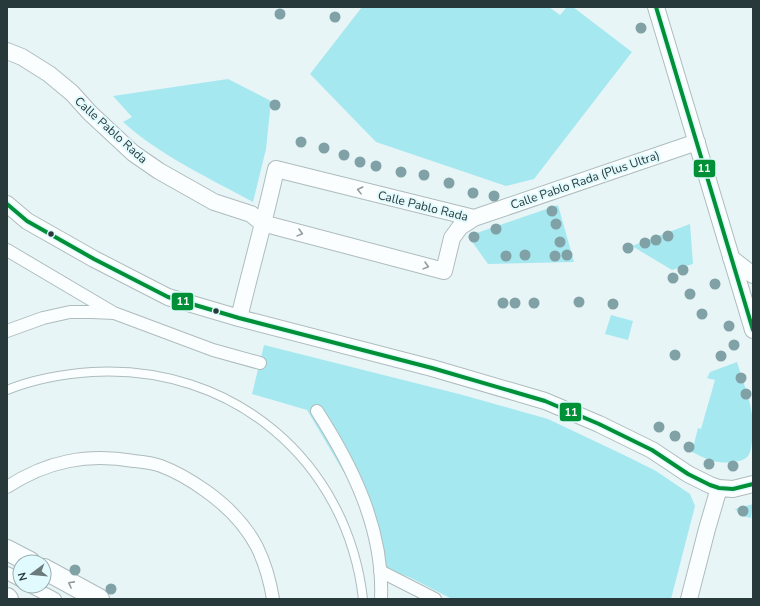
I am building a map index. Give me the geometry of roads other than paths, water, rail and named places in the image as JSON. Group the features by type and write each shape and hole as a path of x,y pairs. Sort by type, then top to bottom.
{"street":[{"path":"656,7 753,330"},
{"name":"Calle Pablo Rada","path":"7,51 22,57 49,74 72,93 90,113 133,152 159,171 214,202 251,214 262,223 444,271 452,238 460,227 474,218"},
{"name":"Calle Pablo Rada (Plus Ultra)","path":"474,218 697,142"},
{"name":"Calle Pablo Rada","path":"262,223 276,169 474,218"},
{"path":"7,204 27,221 94,259 168,297 239,318 432,368 545,402 598,424 652,450 694,477 719,488 733,489 753,484"},
{"path":"239,318 262,223"},
{"path":"7,250 114,313 213,350 260,363"},
{"path":"731,258 753,275"},
{"path":"7,331 43,318 70,312 114,313"},
{"path":"317,411 335,439 353,473 366,506 380,562 381,599"},
{"path":"7,487 25,476 52,465 80,459 100,457 117,458 146,463 167,469 195,483 218,500 237,518 257,547 268,578 273,599"},
{"path":"689,599 719,488"},
{"path":"380,571 435,599"},
{"path":"52,573 99,599"},
{"path":"45,594 55,599"}],"lane":[{"path":"7,390 21,384 52,376 84,372 130,372 169,378 187,383 210,391 248,411 270,427 293,448 317,476 338,511 351,544 361,581 363,599"}]}
